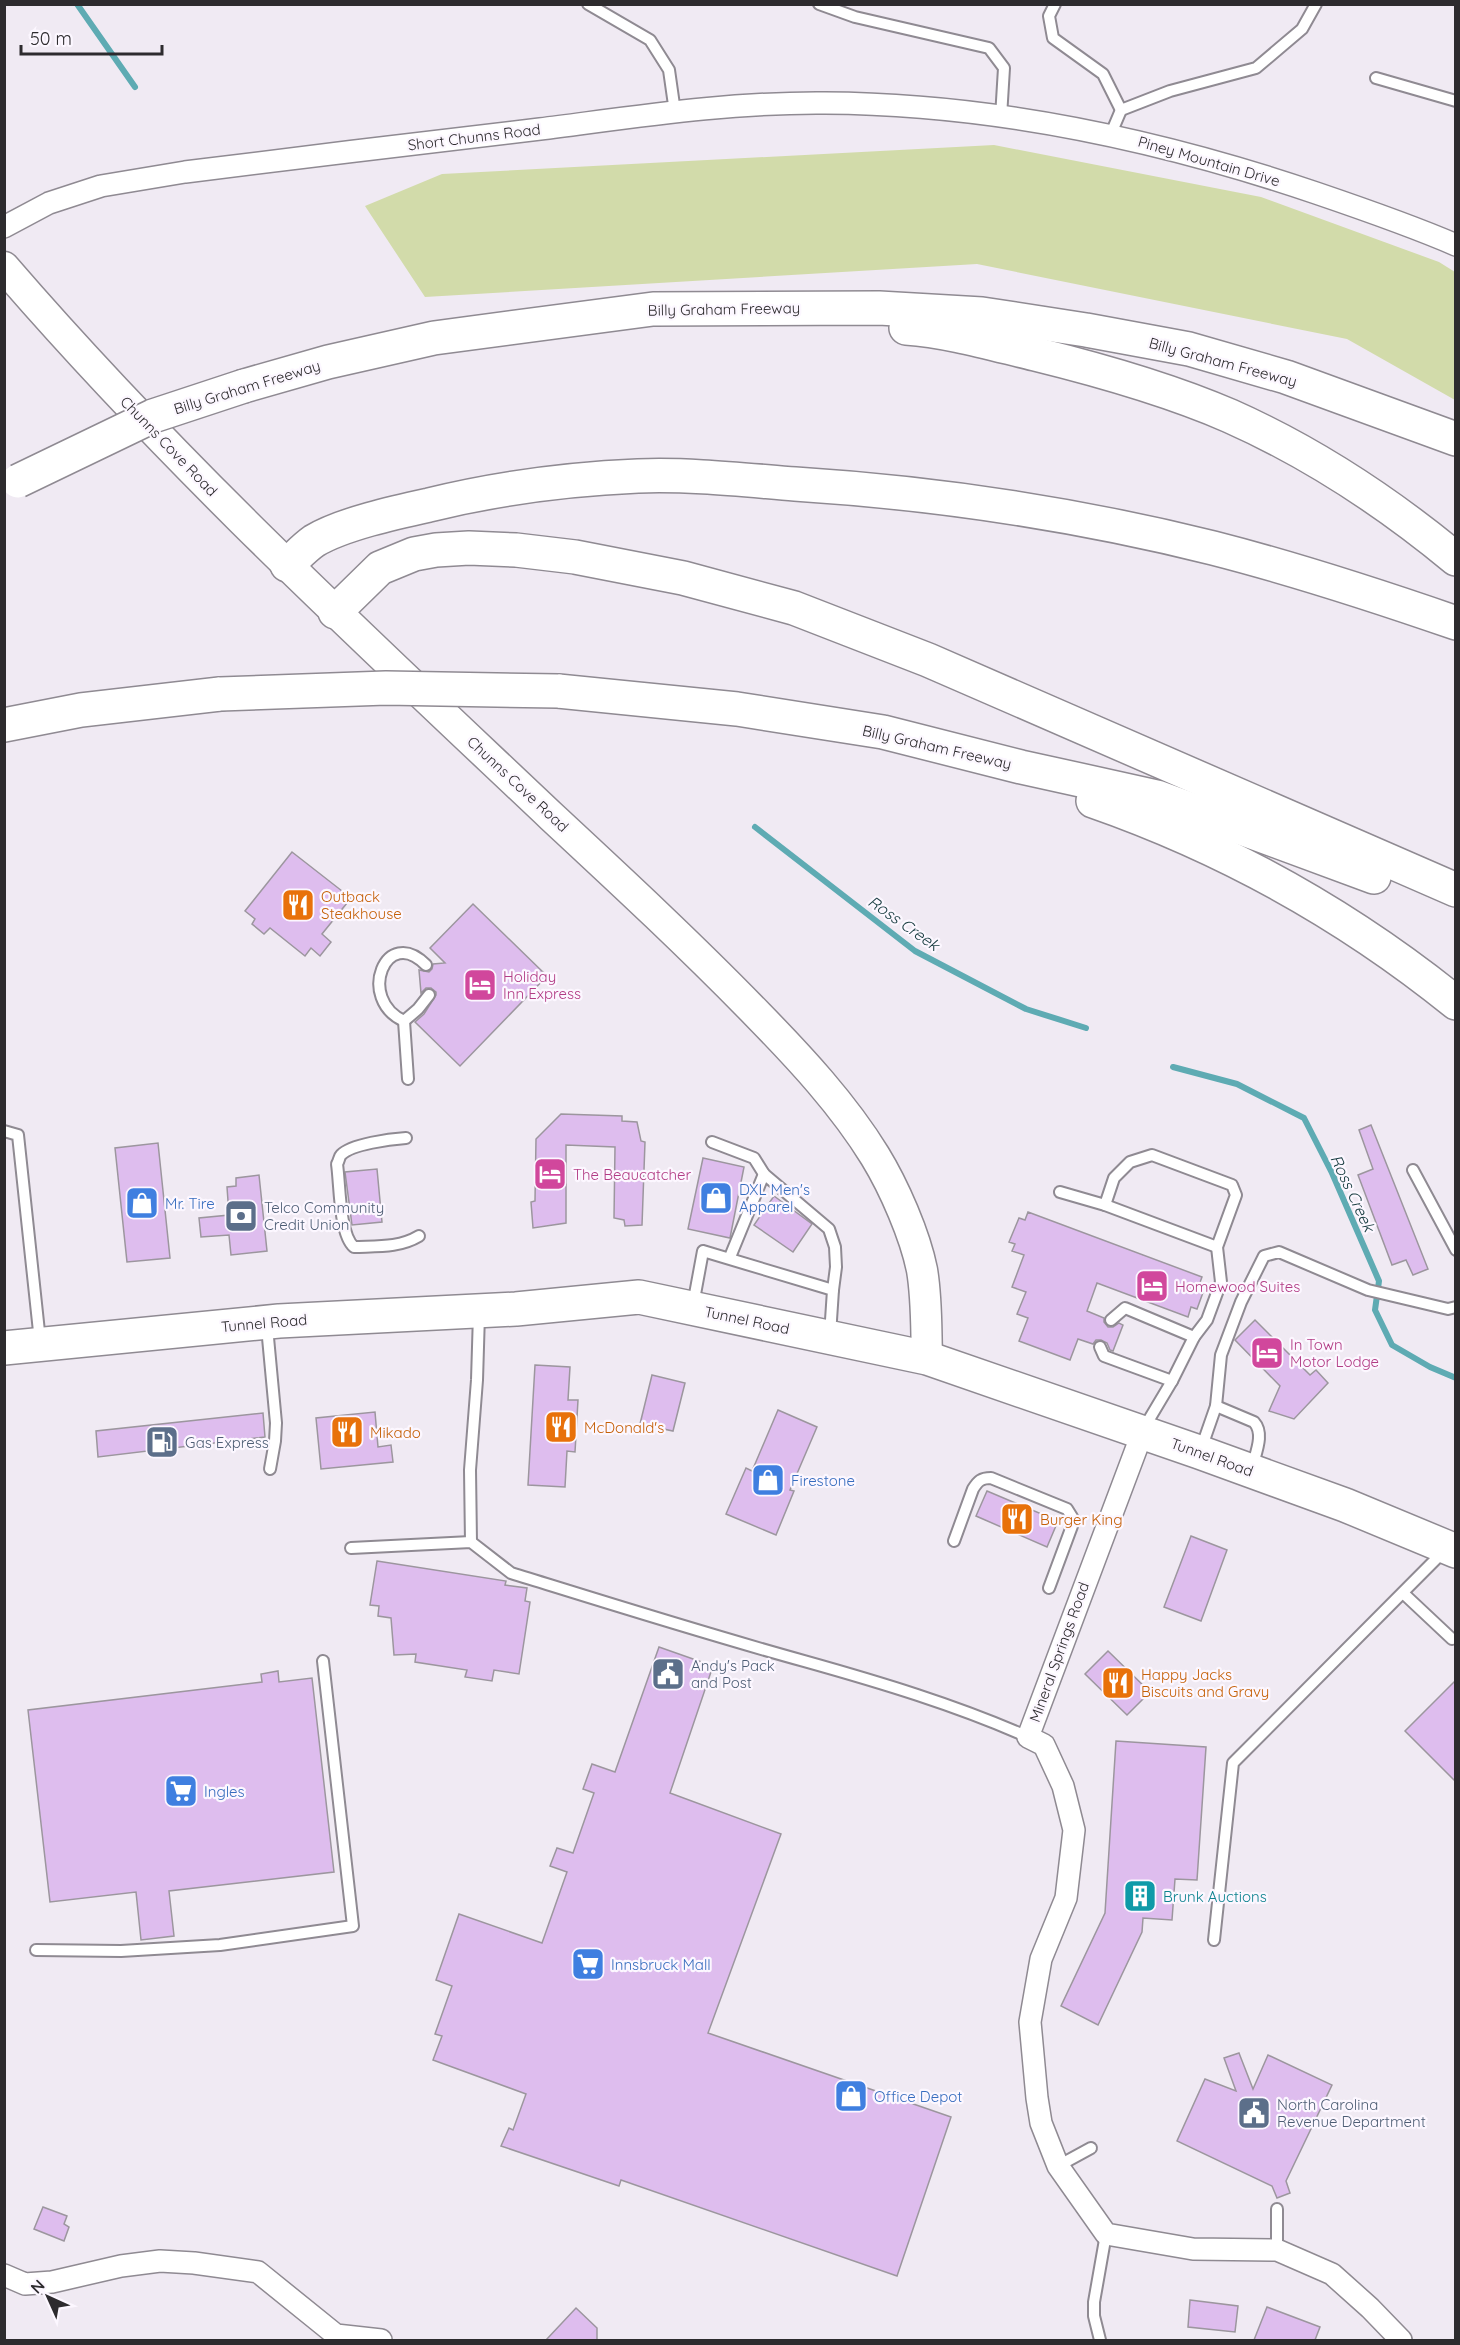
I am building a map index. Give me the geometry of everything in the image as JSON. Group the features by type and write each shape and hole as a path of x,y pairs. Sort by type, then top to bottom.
{"main road":[{"name":"Chunns Cove Road","path":"4,267 172,452 334,612 727,983 791,1049 848,1116 876,1157 912,1238 922,1270 927,1358"},
{"name":"Billy Graham Freeway","path":"11,485 153,416 244,386 328,362 434,338 653,309 879,308 982,314 1086,330 1188,349 1286,377 1455,439"},
{"path":"750,309 783,320 917,329 997,344 1090,367 1185,399 1230,416 1329,469 1386,504 1455,559"},
{"path":"287,565 315,541 331,534 391,514 465,496 547,482 641,476 737,480 862,488 983,504 1097,524 1235,554 1337,583 1455,623"},
{"path":"334,612 380,568 404,557 436,550 469,548 516,550 575,557 683,578 794,608 928,660 1455,890"},
{"name":"Billy Graham Freeway","path":"4,726 81,710 220,694 386,688 558,691 809,719 883,732 1021,767 1157,797 1455,907"},
{"path":"1021,767 1054,787 1147,820 1246,865 1365,936 1421,975 1455,1003"},
{"name":"Tunnel Road","path":"4,1348 266,1322 479,1311 639,1297 927,1358 1143,1431 1345,1505 1452,1550"}],"street":[{"name":"Short Chunns Road","path":"4,227 49,203 101,186 290,159 755,104 824,103 954,110"},
{"name":"Piney Mountain Drive","path":"954,110 1160,145 1244,168 1405,223 1455,245"},
{"name":"Mineral Springs Road","path":"1106,2234 1058,2166 1041,2123 1037,2098 1030,2022 1041,1959 1065,1898 1074,1830 1063,1786 1044,1745 1028,1737 1143,1431"},
{"path":"1106,2234 1193,2249 1277,2250 1332,2274 1401,2340"},
{"path":"4,2275 25,2284 52,2282 121,2266 160,2261 194,2263 258,2272 336,2335 381,2340"}],"lane":[{"path":"588,4 650,40 669,70 675,112"},
{"path":"819,4 855,17 989,48 1004,68 1001,117"},
{"path":"1055,4 1049,16 1053,38 1103,74 1121,110"},
{"path":"1110,136 1121,110 1170,91 1256,68 1302,29 1316,4"},
{"path":"1377,78 1455,101"},
{"path":"404,1021 392,1015 384,1002 378,985 380,970 391,956 401,952 413,954 426,964"},
{"path":"404,1021 429,995"},
{"path":"404,1021 408,1079"},
{"path":"4,1131 18,1135 41,1344"},
{"path":"406,1138 351,1149 342,1155 337,1164 344,1227 348,1242 354,1247 396,1246 419,1236"},
{"path":"712,1142 754,1158 764,1174 830,1229 835,1247 836,1267 830,1338"},
{"path":"1105,1205 1114,1178 1130,1162 1152,1155 1232,1185 1236,1195 1217,1247 1221,1282 1207,1320 1194,1337 1143,1431"},
{"path":"1413,1170 1455,1250"},
{"path":"730,1257 764,1174"},
{"path":"1060,1192 1105,1205 1217,1247"},
{"path":"693,1308 703,1251 730,1257 833,1290"},
{"path":"1199,1452 1216,1406 1221,1355 1241,1302 1264,1256 1279,1252 1368,1290 1448,1309 1455,1307"},
{"path":"1111,1320 1125,1308 1194,1337"},
{"path":"471,1542 470,1470 477,1380 479,1311"},
{"path":"266,1322 276,1423 270,1469"},
{"path":"1100,1347 1104,1356 1172,1381"},
{"path":"1216,1406 1254,1422 1259,1427 1260,1434 1252,1471"},
{"path":"954,1541 973,1489 977,1482 984,1478 991,1478 1066,1509 1072,1517 1072,1526 1049,1588"},
{"path":"351,1548 471,1542 511,1573 854,1674 981,1716 1028,1737"},
{"path":"1214,1940 1233,1763 1403,1593 1452,1550"},
{"path":"1403,1593 1452,1639"},
{"path":"36,1950 121,1951 220,1945 353,1926 323,1661"},
{"path":"1058,2166 1091,2148"},
{"path":"1277,2209 1277,2250"},
{"path":"1100,2340 1094,2316 1094,2302 1106,2234"}],"green space":[{"path":"994,145 1261,197 1439,262 1455,272 1455,400 1347,339 977,264 425,297 365,206 442,174"}],"building":[{"name":"Outback Steakhouse","path":"292,852 351,898 322,934 331,942 320,956 311,948 305,956 270,928 264,934 252,924 255,919 245,911"},
{"name":"Holiday Inn Express","path":"473,904 547,976 460,1066 415,1022 424,1014 436,995 431,988 426,988 421,993 419,970 429,972 433,964 445,963 430,948"},
{"name":"The Beaucatcher","path":"561,1114 622,1116 622,1121 637,1122 641,1141 645,1142 642,1225 625,1226 624,1220 614,1218 615,1147 566,1145 566,1223 533,1228 531,1202 535,1201 536,1139"},
{"path":"1371,1125 1428,1269 1413,1275 1406,1260 1392,1265 1358,1175 1373,1169 1359,1130"},
{"name":"Mr. Tire","path":"158,1143 170,1258 127,1262 115,1148"},
{"name":"DXL Men's Apparel","path":"703,1158 744,1167 730,1238 688,1229"},
{"path":"377,1169 382,1222 352,1225 345,1172"},
{"name":"Telco Community Credit Union","path":"259,1175 267,1251 231,1255 229,1235 201,1237 199,1218 229,1215 227,1187 236,1186 236,1178"},
{"path":"774,1196 812,1224 793,1252 754,1225"},
{"name":"Homewood Suites","path":"1028,1212 1202,1277 1199,1285 1205,1287 1197,1309 1191,1307 1188,1317 1097,1283 1087,1311 1104,1318 1108,1327 1119,1323 1123,1325 1113,1351 1107,1343 1101,1340 1096,1340 1093,1344 1078,1339 1070,1360 1019,1341 1028,1318 1017,1314 1026,1292 1012,1287 1024,1255 1012,1251 1015,1244 1009,1242 1019,1218 1025,1220"},
{"path":"1255,1320 1310,1375 1316,1370 1328,1383 1294,1419 1269,1411 1280,1386 1235,1340"},
{"path":"535,1365 570,1367 568,1400 578,1400 575,1452 567,1451 565,1487 528,1485"},
{"path":"652,1375 685,1383 673,1431 640,1424"},
{"name":"Firestone","path":"778,1410 817,1427 790,1490 794,1491 776,1535 726,1514 746,1468 752,1471"},
{"name":"Mikado","path":"375,1412 378,1447 391,1445 393,1462 321,1469 316,1418"},
{"name":"Gas Express","path":"263,1413 265,1437 98,1457 96,1431"},
{"name":"Burger King","path":"987,1491 1058,1521 1047,1547 976,1516"},
{"path":"1191,1536 1227,1550 1201,1621 1164,1607"},
{"path":"377,1561 506,1581 505,1585 527,1588 525,1601 530,1602 519,1674 494,1670 492,1681 465,1677 467,1670 415,1662 416,1654 394,1655 391,1618 378,1616 379,1606 370,1605"},
{"name":"Innsbruck Mall","path":"659,1647 713,1666 670,1793 781,1834 708,2033 951,2117 897,2276 621,2180 619,2186 501,2146 509,2128 513,2130 526,2094 433,2060 442,2036 435,2034 452,1986 436,1980 459,1914 542,1943 567,1872 550,1866 557,1848 573,1853 594,1793 583,1789 592,1764 615,1772"},
{"name":"Happy Jacks Biscuits and Gravy","path":"1108,1651 1150,1692 1127,1715 1085,1674"},
{"name":"Ingles","path":"278,1671 279,1682 312,1678 334,1872 169,1891 174,1936 141,1940 136,1892 50,1902 28,1710 262,1682 261,1674"},
{"path":"1455,1681 1455,1781 1405,1731"},
{"name":"Brunk Auctions","path":"1116,1741 1206,1747 1197,1880 1175,1879 1172,1920 1143,1918 1142,1932 1098,2025 1061,2006 1105,1913"},
{"name":"North Carolina Revenue Department","path":"1239,2053 1253,2089 1268,2055 1332,2085 1286,2181 1290,2193 1277,2198 1272,2186 1177,2141 1205,2079 1236,2091 1224,2058"},
{"path":"43,2207 67,2216 64,2224 69,2227 64,2241 34,2229"},
{"path":"1190,2300 1238,2306 1235,2332 1188,2327"},
{"path":"1267,2307 1320,2327 1315,2340 1254,2340"},
{"path":"576,2308 597,2328 597,2340 546,2340"}],"waterway":[{"name":"Ross Creek","path":"77,4 135,87"},
{"name":"Ross Creek","path":"755,827 915,951 1026,1009 1086,1028"},
{"name":"Ross Creek","path":"1173,1067 1237,1084 1304,1118 1332,1173 1379,1281 1375,1310 1392,1345 1430,1367 1456,1378"}],"place":[{"name":"Outback Steakhouse","path":"298,905"},
{"name":"Holiday Inn Express","path":"480,985"},
{"name":"The Beaucatcher","path":"550,1174"},
{"name":"DXL Men's Apparel","path":"716,1198"},
{"name":"Mr. Tire","path":"142,1203"},
{"name":"Telco Community Credit Union","path":"241,1216"},
{"name":"Homewood Suites","path":"1152,1286"},
{"name":"In Town Motor Lodge","path":"1267,1353"},
{"name":"McDonald's","path":"561,1427"},
{"name":"Mikado","path":"347,1432"},
{"name":"Gas Express","path":"162,1442"},
{"name":"Firestone","path":"768,1480"},
{"name":"Burger King","path":"1017,1519"},
{"name":"Andy's Pack and Post","path":"668,1674"},
{"name":"Happy Jacks Biscuits and Gravy","path":"1118,1683"},
{"name":"Ingles","path":"181,1791"},
{"name":"Brunk Auctions","path":"1140,1896"},
{"name":"Innsbruck Mall","path":"588,1964"},
{"name":"Office Depot","path":"851,2096"},
{"name":"North Carolina Revenue Department","path":"1254,2113"}]}
